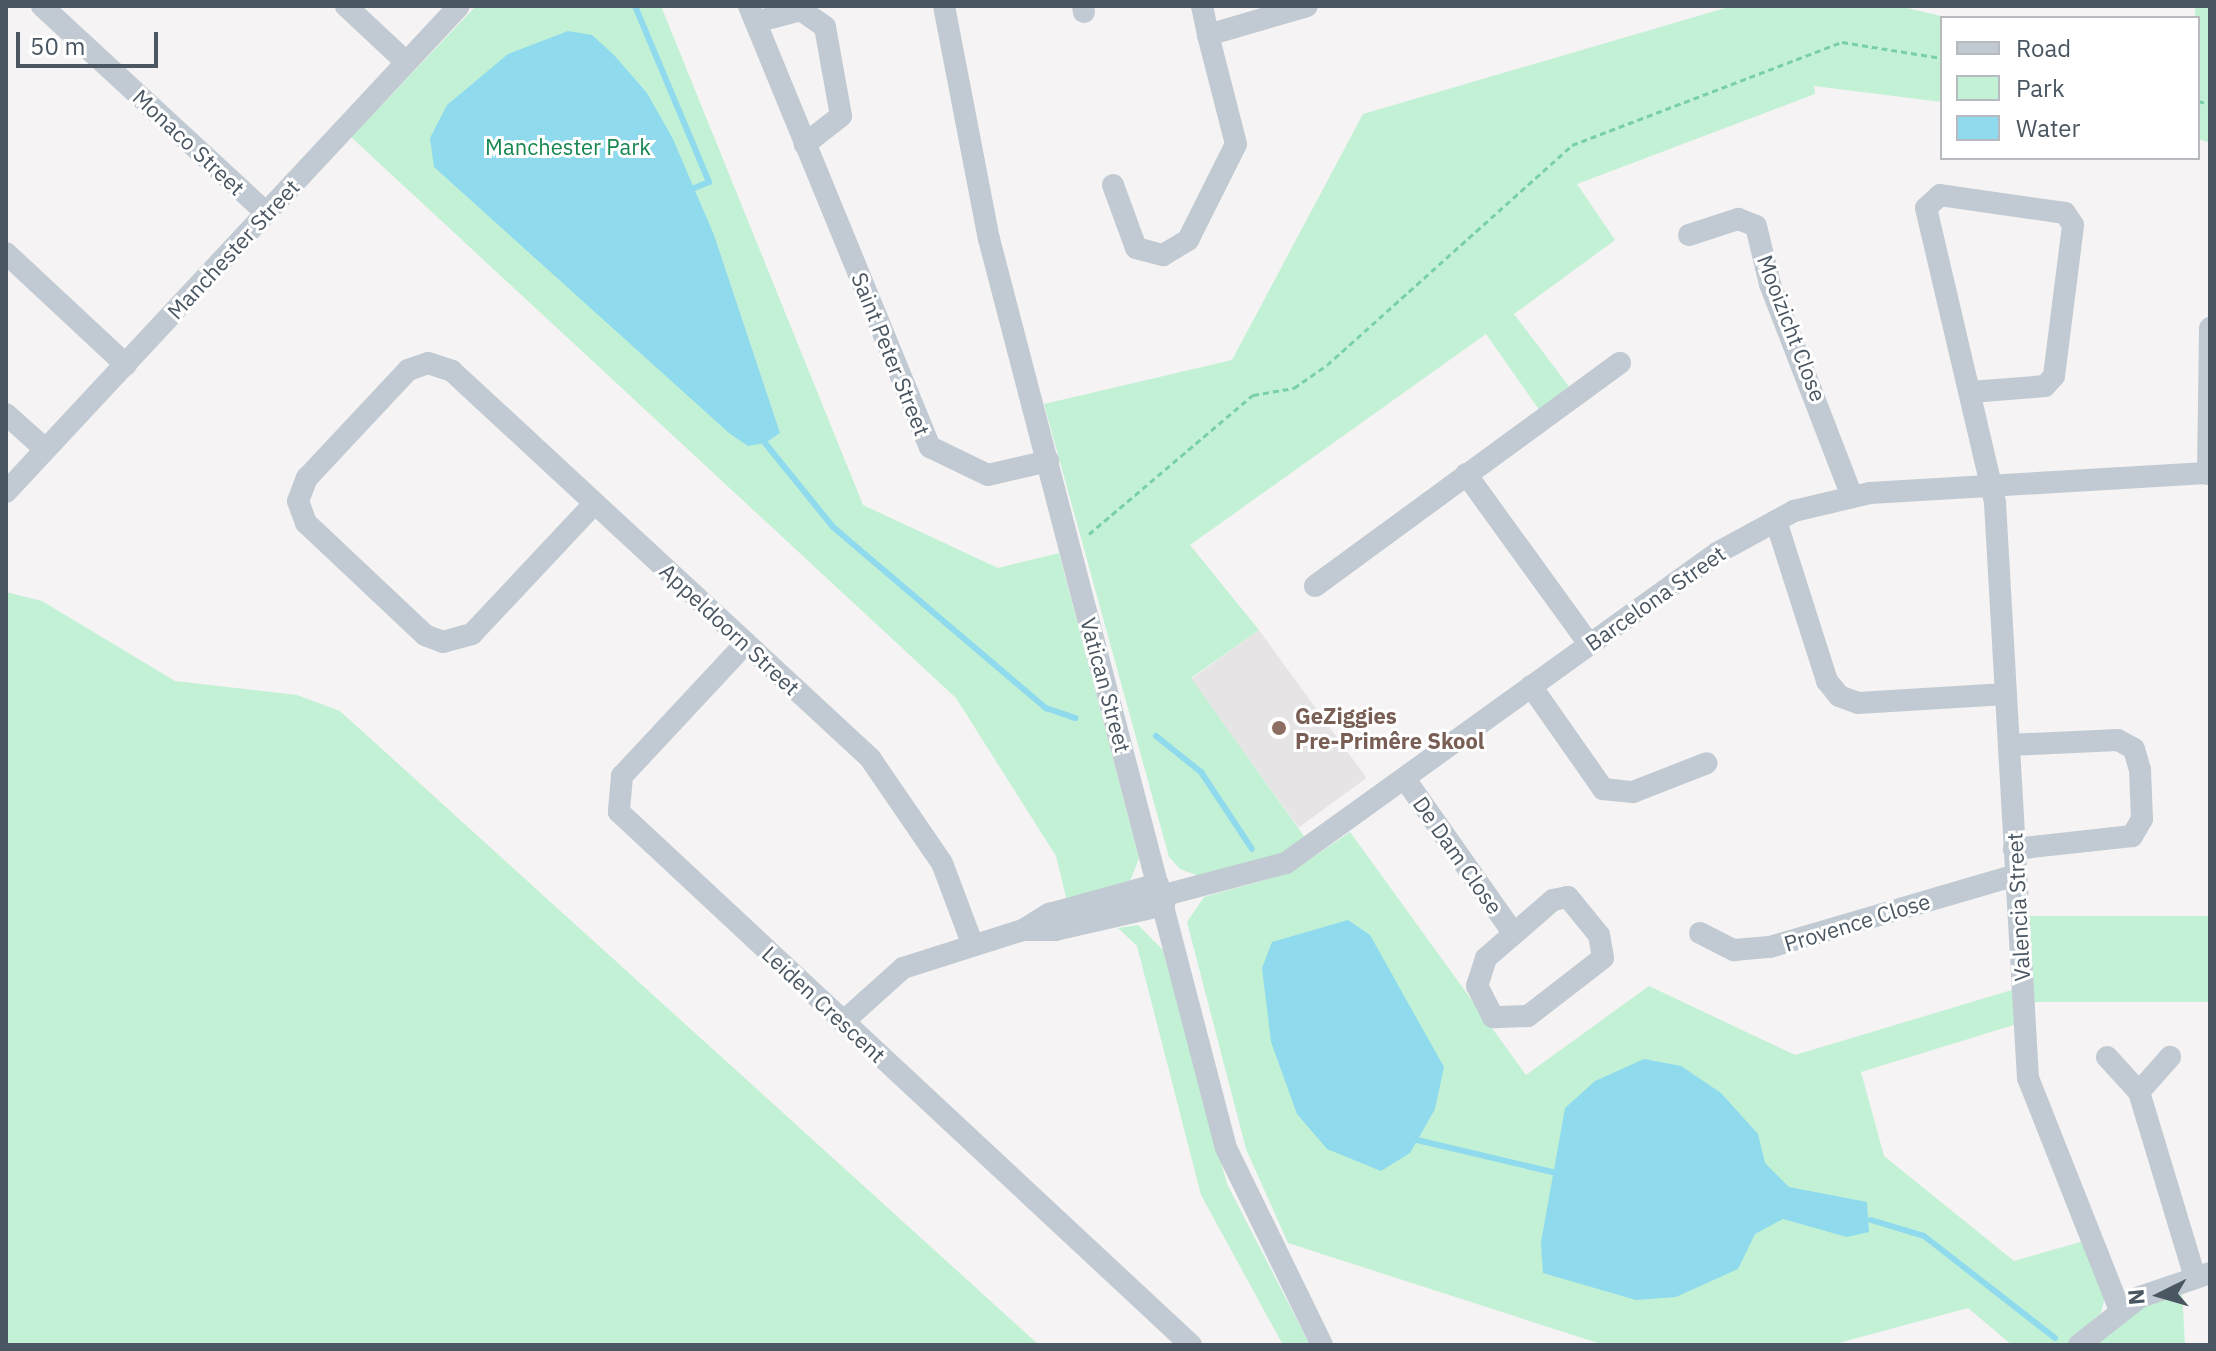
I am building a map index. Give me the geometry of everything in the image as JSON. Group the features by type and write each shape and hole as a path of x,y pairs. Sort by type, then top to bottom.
{"street":[{"name":"Monaco Street","path":"42,6 266,213"},
{"path":"346,6 406,62"},
{"name":"Manchester Street","path":"6,492 459,6"},
{"name":"Vatican Street","path":"944,6 968,154 1226,1148 1322,1345"},
{"path":"1113,185 1136,248 1163,255 1188,240 1236,144 1202,6"},
{"path":"1208,35 1307,6"},
{"name":"Saint Peter Street","path":"805,144 841,116 825,27 801,10 752,14 805,144 930,447 988,475 1048,461"},
{"name":"Valencia Street","path":"1971,392 2045,386 2054,376 2073,225 2065,213 1940,195 1927,203 1971,392 1993,486 2028,1078 2120,1310"},
{"name":"Mooizicht Close","path":"1689,235 1738,219 1756,226 1770,284 1852,496"},
{"path":"6,253 126,365"},
{"path":"2209,474 2207,377 2210,328"},
{"name":"Appeldoorn Street","path":"594,504 472,634 453,642 425,635 306,523 298,501 307,478 408,370 428,363 452,371 746,643 894,790 955,885 972,943"},
{"path":"1315,586 1620,363"},
{"path":"6,414 45,449"},
{"path":"1466,474 1589,644"},
{"name":"Barcelona Street","path":"843,1022 903,968 972,943 1023,930 1055,930 1161,895 1286,863 1589,644 1776,521 1852,496 2209,474"},
{"path":"1776,521 1827,681 1839,696 1858,703 2006,694"},
{"name":"Leiden Crescent","path":"746,643 622,776 616,804 843,1022 1191,1345"},
{"path":"1531,686 1603,789 1633,792 1707,763"},
{"path":"2009,745 2128,743 2138,756 2141,795 2139,829 2123,840 2014,849"},
{"name":"De Dam Close","path":"1405,779 1512,931"},
{"name":"Provence Close","path":"1700,933 1734,950 1770,947 2016,875"},
{"name":"De Dam Close","path":"1568,897 1599,935 1603,958 1528,1016 1502,1020 1486,1010 1477,986 1486,958 1512,931 1553,900 1568,897"},
{"path":"2079,1345 2120,1310 2203,1275 2139,1092 2107,1057"},
{"path":"2139,1092 2170,1057"}],"path":[{"path":"1083,539 1253,395 1294,388 1327,365 1572,145 1842,42 1940,58"}],"shaded area":[{"name":"GeZiggies Pre-Primêre Skool","path":"1259,630 1367,778 1299,827 1191,679"}],"green space":[{"name":"Manchester Park","path":"476,6 661,6 863,505 998,568 1059,553 1139,858 1129,884 1067,901 1056,856 956,698 351,137"},
{"path":"1732,6 1898,6 1941,16 1940,102 1814,86 1815,94 1577,184 1615,240 1514,314 1571,389 1540,411 1486,334 1190,545 1259,630 1191,678 1306,839 1278,855 1199,876 1180,869 1169,857 1044,404 1232,360 1363,114"},
{"path":"2195,6 2210,6 2210,143 2200,140 2200,16 2195,16"},
{"path":"6,592 42,601 175,681 297,695 340,711 1039,1345 6,1345"},
{"path":"1350,832 1526,1075 1649,986 1795,1055 2015,989 2017,1024 1861,1072 1884,1156 2014,1261 2084,1241 2105,1298 2101,1313 2066,1345 2012,1345 1968,1308 1831,1345 1604,1345 1288,1243 1246,1149 1187,922 1204,897 1290,873"},
{"path":"2027,916 2210,916 2210,1002 2027,1002"},
{"path":"1138,925 1163,950 1227,1184 1310,1345 1283,1345 1201,1195 1137,946 1118,928"},
{"path":"2182,1290 2185,1345 2090,1345 2133,1310"}],"water":[{"path":"568,31 592,35 614,55 647,93 673,139 714,235 780,433 765,443 748,446 729,433 434,167 430,138 447,105 508,54"},
{"path":"1348,920 1370,935 1444,1067 1435,1109 1410,1153 1381,1171 1327,1149 1297,1114 1271,1042 1262,968 1272,942"},
{"path":"1644,1059 1681,1066 1721,1093 1758,1134 1765,1163 1789,1187 1867,1202 1869,1232 1847,1237 1783,1219 1755,1234 1738,1269 1676,1297 1636,1300 1543,1273 1541,1242 1565,1108 1595,1081"}],"waterway":[{"path":"635,6 709,182 694,188"},
{"path":"765,443 833,527 1046,708 1075,718"},
{"path":"1156,736 1201,772 1252,849"},
{"path":"1417,1140 1552,1172"},
{"path":"1871,1220 1924,1236 2055,1338"}],"place":[{"name":"GeZiggies Pre-Primêre Skool","path":"1279,728"}]}
